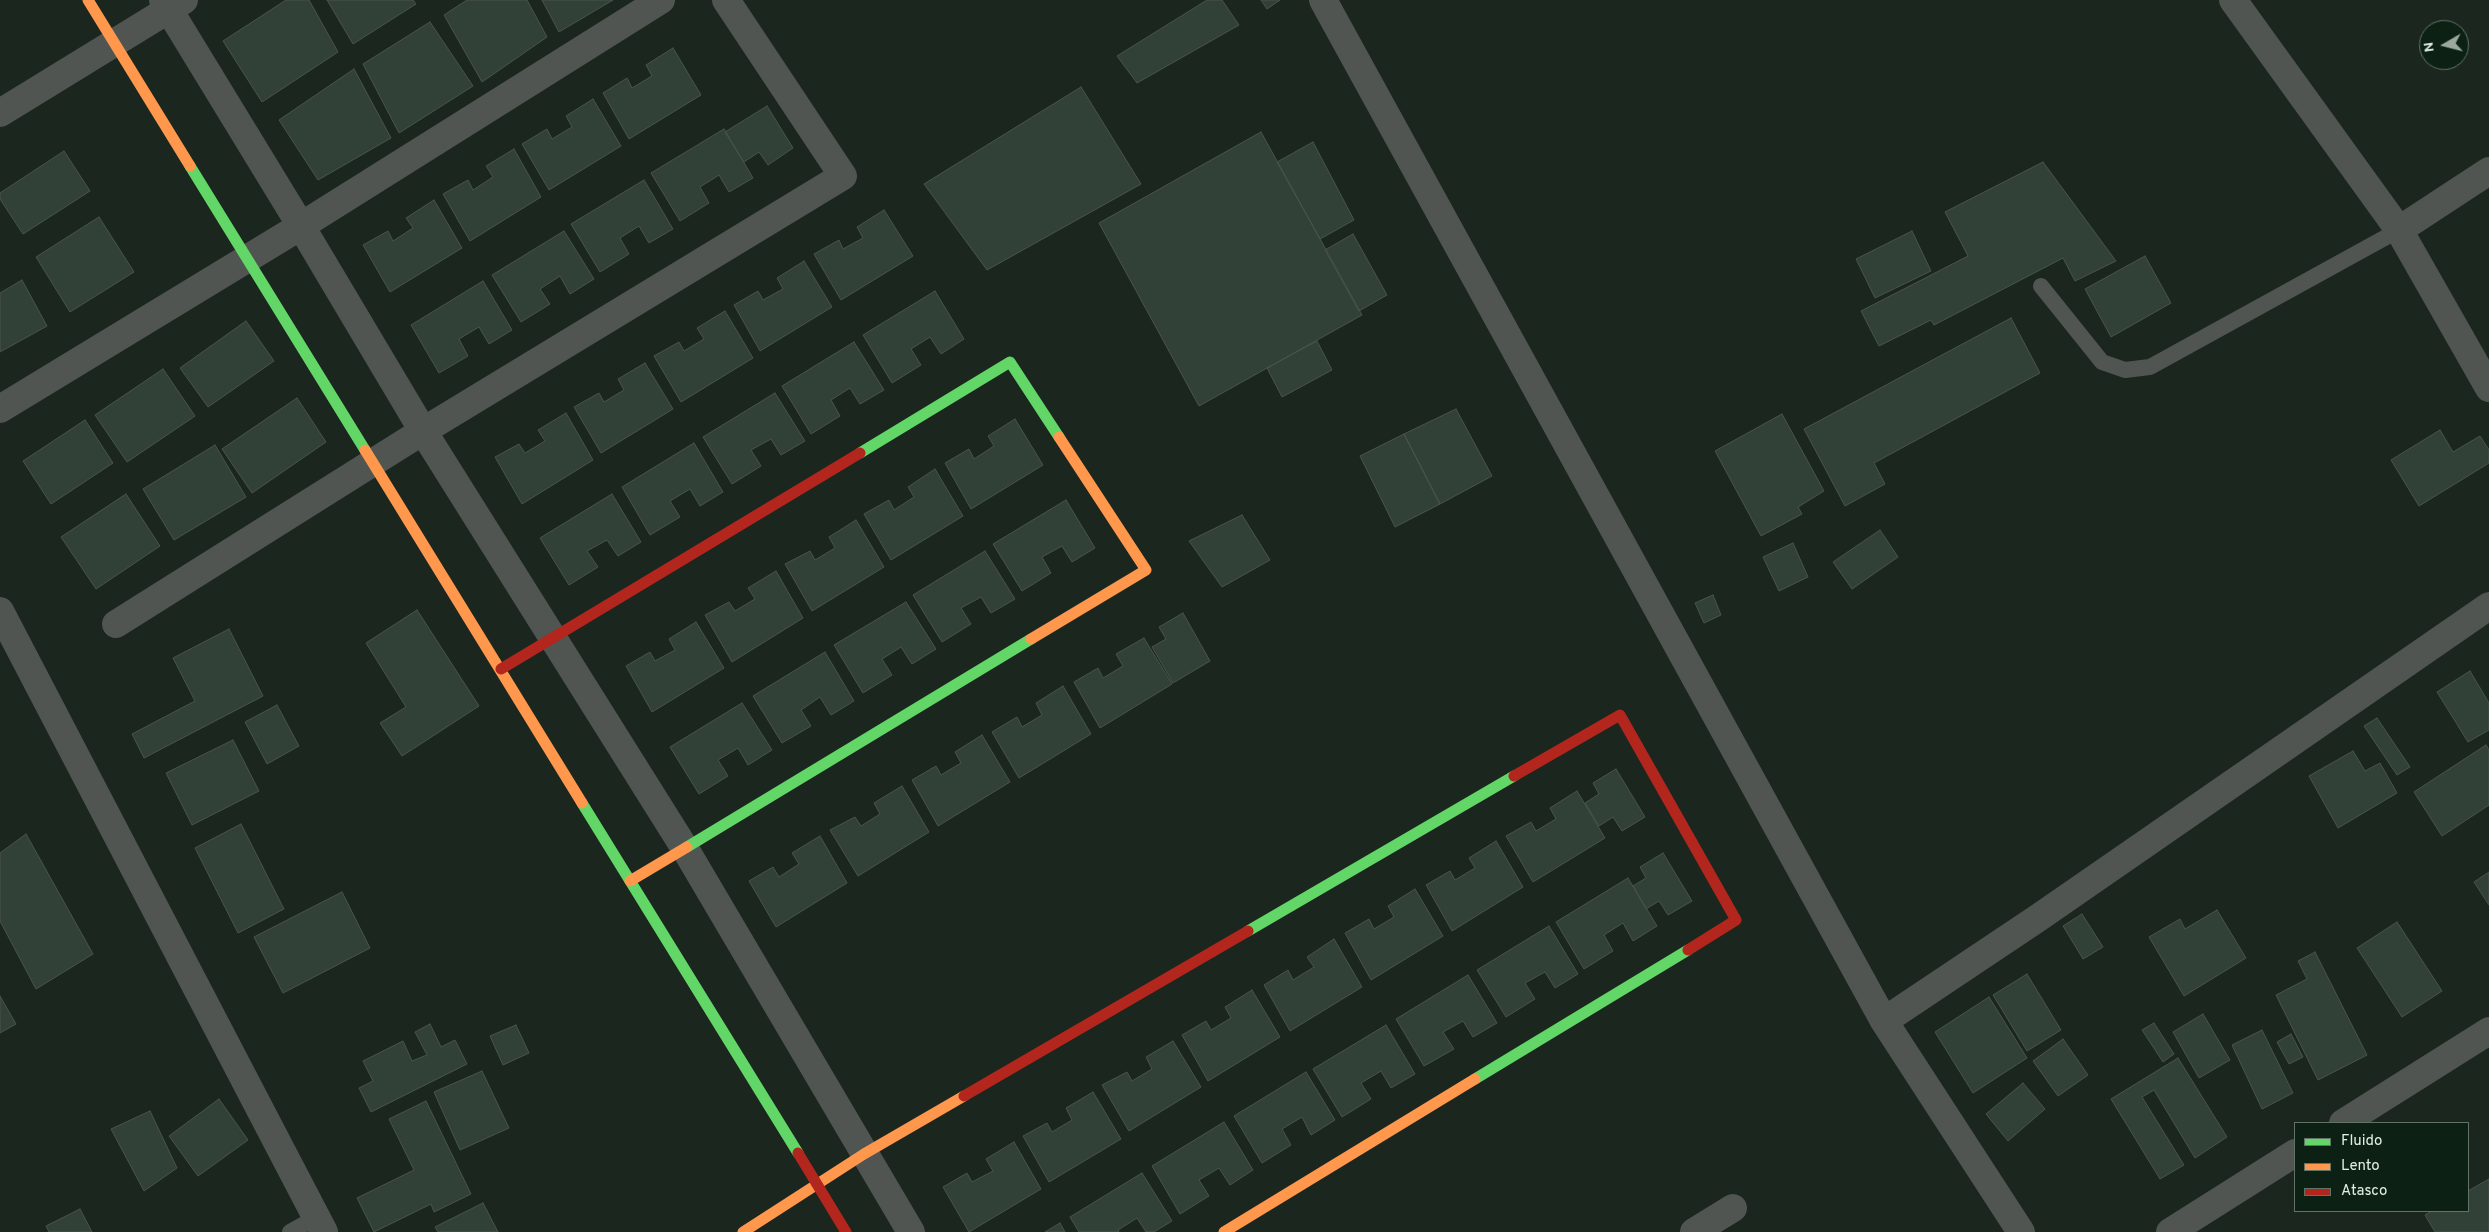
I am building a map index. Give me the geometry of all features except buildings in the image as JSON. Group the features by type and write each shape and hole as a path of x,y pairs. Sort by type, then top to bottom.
{"street":[{"path":"88,0 846,1232"},
{"path":"0,409 302,226 661,0"},
{"path":"116,624 423,431 843,176 726,0"},
{"path":"1323,0 1884,1021 2022,1232"},
{"path":"2234,0 2399,230 2489,388"},
{"path":"0,113 114,42 172,3 423,431 684,847 911,1232"},
{"path":"2399,230 2489,171"},
{"path":"501,669 1010,362 1146,570 630,881"},
{"path":"1884,1021 2038,918 2489,606"},
{"path":"0,611 320,1225"},
{"path":"743,1232 864,1154 1620,715 1736,920 1224,1232"},
{"path":"2345,1122 2489,1031"},
{"path":"2170,1232 2294,1154"},
{"path":"1694,1232 1733,1208"}],"lane":[{"path":"2041,286 2102,362 2125,370 2150,367 2399,230"},
{"path":"290,1232 320,1225"}],"traffic: fast":[{"path":"190,166 365,450"},
{"path":"860,453 1010,362 1059,437"},
{"path":"687,847 1031,639"},
{"path":"1248,931 1514,776"},
{"path":"582,803 798,1153"},
{"path":"1475,1079 1688,950"}],"traffic: slow":[{"path":"88,0 190,166"},
{"path":"1031,639 1146,570 1059,437"},
{"path":"365,450 582,803"},
{"path":"630,881 687,847"},
{"path":"1224,1232 1475,1079"},
{"path":"743,1232 864,1154 964,1096"}],"traffic: jam":[{"path":"501,669 860,453"},
{"path":"1514,776 1620,715 1736,920 1688,950"},
{"path":"964,1096 1248,931"},
{"path":"798,1153 846,1232"}]}
